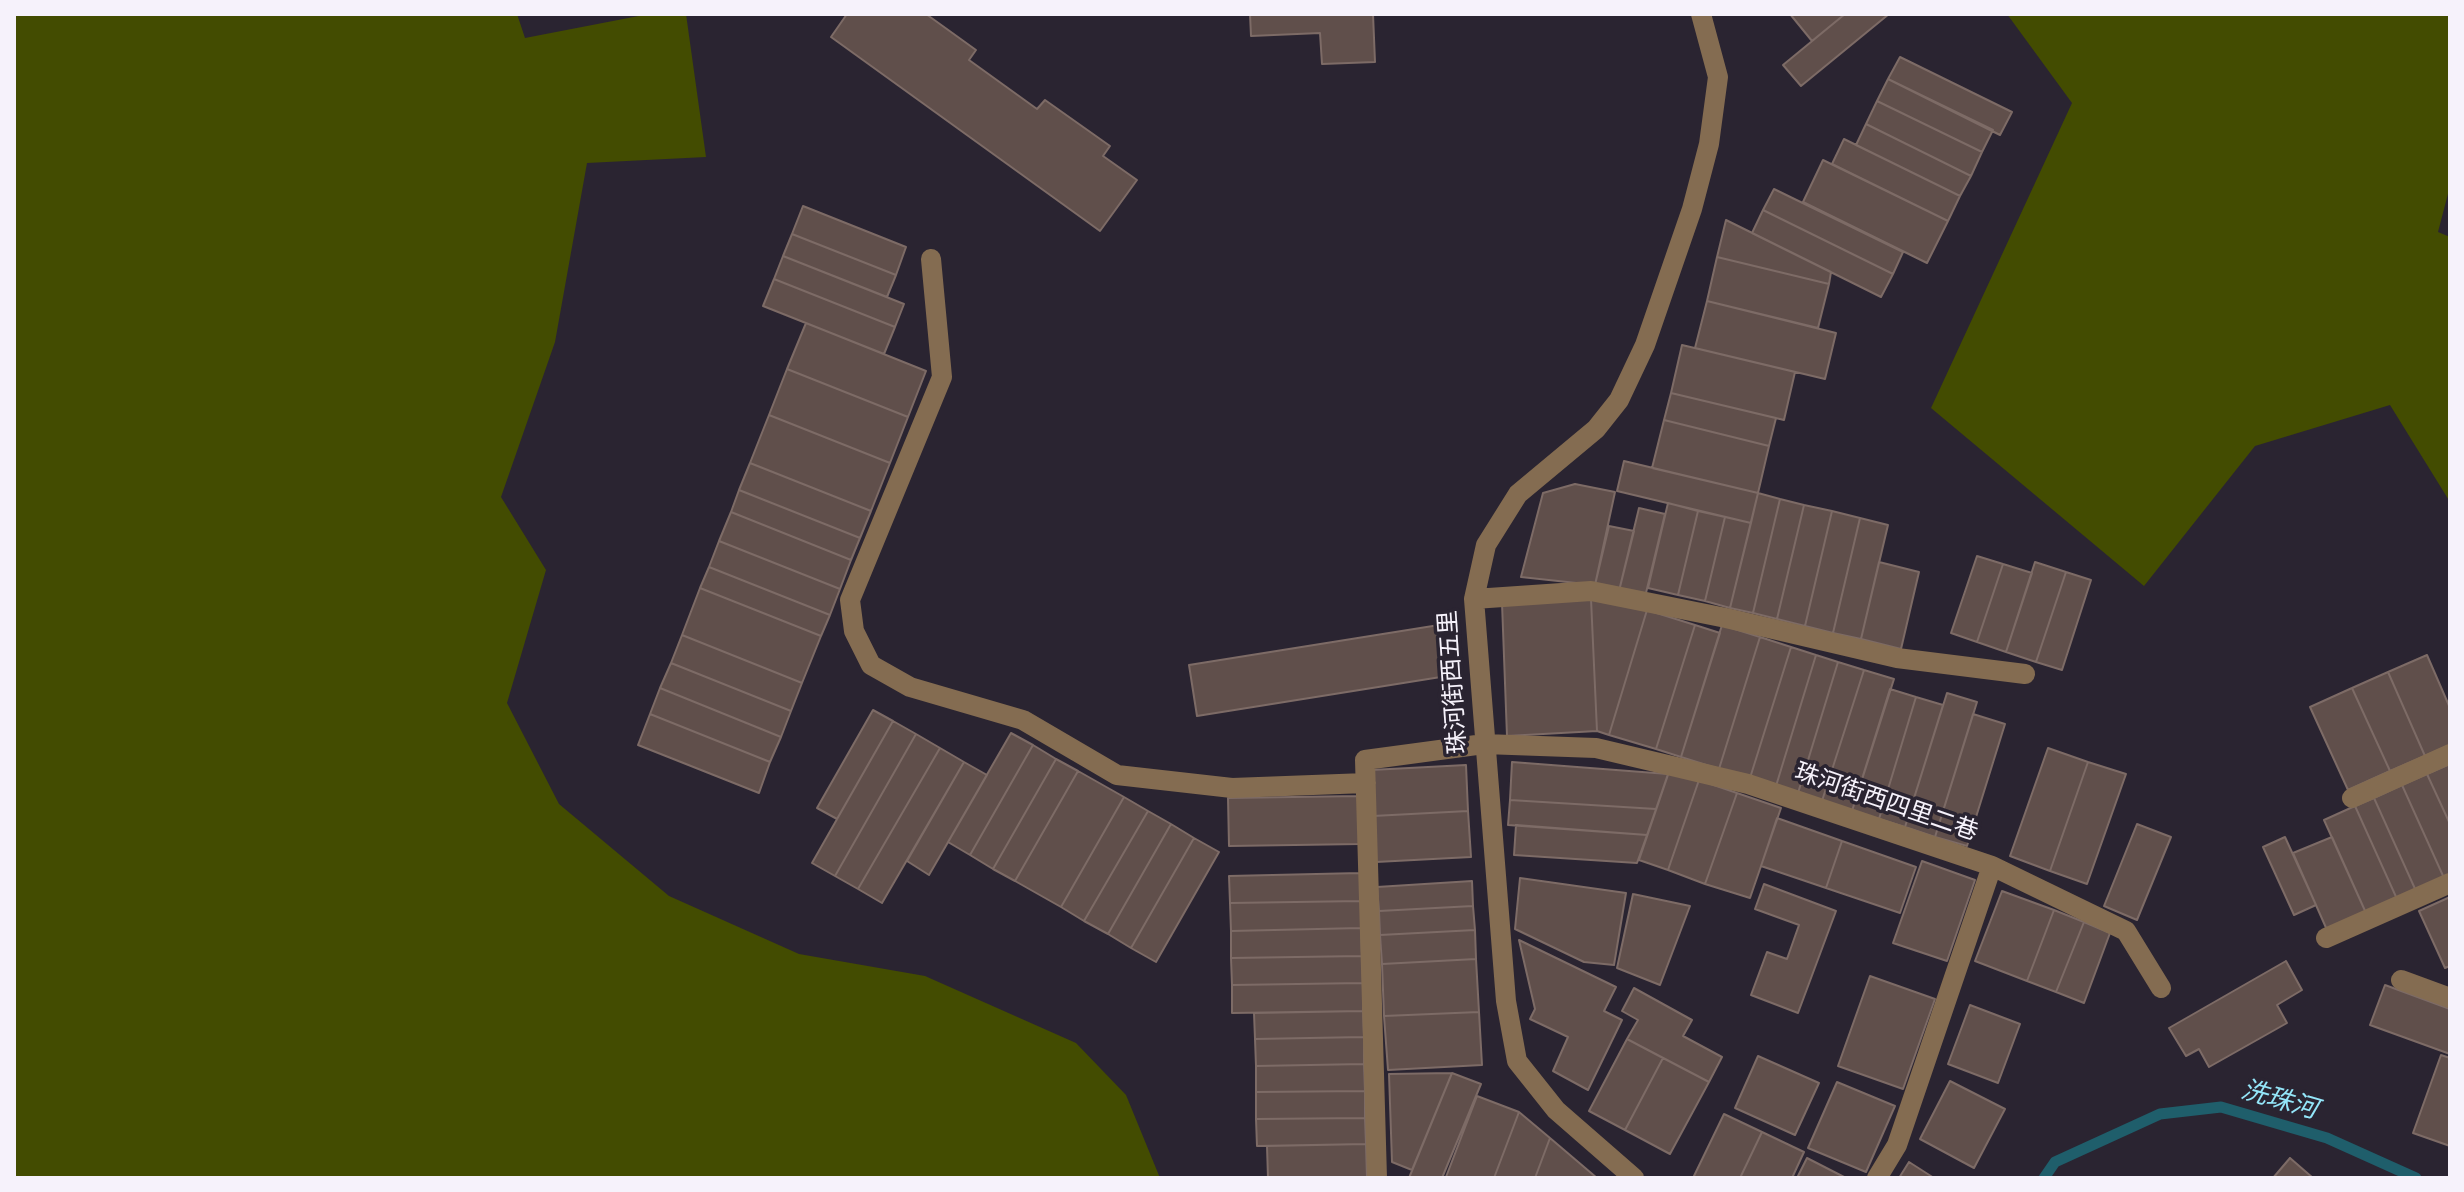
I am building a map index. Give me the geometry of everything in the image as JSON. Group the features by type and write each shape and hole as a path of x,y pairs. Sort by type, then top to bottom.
{"street":[{"name":"珠河街西五里","path":"1634,1178 1556,1110 1517,1061 1506,1001 1474,599 1486,545 1518,494 1596,429 1619,400 1645,345 1692,209 1709,144 1718,77 1701,14"},
{"path":"931,259 942,377 850,600 854,631 871,665 910,687 1023,720 1117,775 1232,788 1366,783 1377,1178"},
{"path":"1474,599 1591,591 1726,618 1897,658 2025,674"},
{"name":"珠河街西四里二巷","path":"1366,783 1365,760 1484,744 1596,748 1748,784 1992,866 1897,1145 1877,1178"},
{"path":"2352,798 2450,754"},
{"path":"1992,866 2126,931 2161,988"},
{"path":"2326,938 2450,883"},
{"path":"2401,980 2450,998"}],"green space":[{"path":"14,14 517,14 525,38 649,14 686,14 706,157 587,163 555,342 501,497 546,570 507,703 559,804 669,896 799,954 925,976 1076,1043 1126,1095 1160,1178 14,1178"},
{"path":"2007,14 2450,14 2450,186 2438,232 2450,237 2450,502 2390,405 2255,446 2144,586 1931,408 2072,103"}],"building":[{"path":"847,14 926,14 976,50 969,60 1037,109 1045,100 1110,146 1103,156 1137,180 1100,231 831,37"},
{"path":"1250,14 1373,14 1375,62 1322,64 1320,33 1251,36"},
{"path":"1790,14 1845,14 1812,41"},
{"path":"1845,14 1889,14 1801,86 1783,65"},
{"path":"1900,57 2012,112 2000,135 1888,79"},
{"path":"1888,79 1993,130 1982,152 1877,101"},
{"path":"1877,101 1982,152 1971,176 1866,124"},
{"path":"1866,124 1971,176 1960,196 1856,145"},
{"path":"1844,139 1960,196 1948,221 1832,164"},
{"path":"1823,160 1948,221 1927,263 1803,202"},
{"path":"1774,189 1903,252 1893,274 1763,210"},
{"path":"803,206 906,247 896,275 792,234"},
{"path":"1763,210 1893,274 1881,297 1752,233"},
{"path":"1726,220 1831,272 1829,284 1717,257"},
{"path":"792,234 896,275 887,297 783,256"},
{"path":"783,256 904,304 895,327 774,279"},
{"path":"1717,257 1829,284 1818,328 1707,301"},
{"path":"774,279 895,327 884,354 763,306"},
{"path":"1707,301 1836,333 1825,379 1695,348"},
{"path":"806,323 926,371 908,417 787,369"},
{"path":"1682,345 1795,372 1784,420 1671,393"},
{"path":"787,369 908,417 890,463 769,415"},
{"path":"1671,393 1776,418 1769,446 1664,420"},
{"path":"769,415 890,463 871,511 750,463"},
{"path":"1664,420 1769,446 1758,493 1652,468"},
{"path":"1624,461 1758,493 1751,523 1617,491"},
{"path":"750,463 871,511 860,538 739,490"},
{"path":"1575,484 1615,492 1595,585 1521,577 1543,493"},
{"path":"739,490 860,538 851,560 731,512"},
{"path":"1758,493 1780,499 1753,613 1730,608"},
{"path":"1780,499 1804,505 1777,619 1753,613"},
{"path":"1668,503 1698,511 1678,595 1648,588"},
{"path":"1804,505 1832,511 1805,626 1777,619"},
{"path":"1639,508 1665,514 1645,597 1619,591"},
{"path":"1698,511 1725,517 1705,601 1678,595"},
{"path":"1832,511 1860,518 1833,633 1805,626"},
{"path":"731,512 851,560 840,589 719,541"},
{"path":"1725,517 1751,523 1730,608 1705,601"},
{"path":"1860,518 1888,525 1861,639 1833,633"},
{"path":"1609,526 1634,531 1619,591 1595,585"},
{"path":"719,541 840,589 830,615 709,567"},
{"path":"1977,556 2003,564 1977,642 1951,633"},
{"path":"1879,562 1919,572 1901,649 1861,639"},
{"path":"2035,562 2066,572 2036,662 2006,652"},
{"path":"2003,564 2032,573 2006,652 1977,642"},
{"path":"709,567 830,615 821,636 700,588"},
{"path":"2066,572 2091,580 2062,670 2036,662"},
{"path":"700,588 821,636 802,683 682,635"},
{"path":"1591,599 1597,731 1507,736 1502,603"},
{"path":"1591,599 1647,610 1609,735 1597,731"},
{"path":"1647,610 1695,625 1656,749 1609,735"},
{"path":"1439,625 1447,676 1197,716 1189,665"},
{"path":"1695,625 1720,633 1681,757 1656,749"},
{"path":"1722,625 1760,637 1719,769 1681,757"},
{"path":"682,635 802,683 791,711 671,663"},
{"path":"1760,637 1791,647 1750,778 1719,769"},
{"path":"1791,647 1816,655 1776,786 1750,778"},
{"path":"1816,655 1838,662 1798,793 1776,786"},
{"path":"2427,655 2450,708 2450,745 2425,756 2388,672"},
{"path":"1838,662 1864,670 1822,801 1798,793"},
{"path":"671,663 791,711 781,737 660,688"},
{"path":"1864,670 1894,679 1852,811 1822,801"},
{"path":"2388,672 2425,756 2390,771 2352,688"},
{"path":"660,688 781,737 770,762 650,714"},
{"path":"2352,688 2390,771 2348,790 2310,707"},
{"path":"1890,689 1916,697 1879,819 1852,811"},
{"path":"1947,693 1977,702 1935,837 1905,827"},
{"path":"1916,697 1943,705 1905,827 1879,819"},
{"path":"873,710 893,721 837,819 817,808"},
{"path":"650,714 770,762 759,793 638,745"},
{"path":"1973,714 2005,724 1967,846 1935,837"},
{"path":"893,721 916,734 835,876 812,863"},
{"path":"1011,733 1033,745 970,855 948,842"},
{"path":"916,734 940,748 858,889 835,876"},
{"path":"1033,745 1056,759 993,869 970,855"},
{"path":"940,748 964,762 882,903 858,889"},
{"path":"2048,748 2088,762 2050,871 2010,856"},
{"path":"1056,759 1078,771 1015,881 993,869"},
{"path":"964,762 987,775 929,875 907,861"},
{"path":"1512,762 1668,774 1656,809 1510,800"},
{"path":"2088,762 2126,774 2087,884 2050,871"},
{"path":"2450,764 2450,824 2427,774"},
{"path":"1466,765 1468,811 1373,816 1371,770"},
{"path":"1670,769 1699,780 1668,870 1639,860"},
{"path":"1078,771 1124,797 1061,907 1015,881"},
{"path":"2427,774 2450,824 2450,875 2444,878 2402,785"},
{"path":"1699,780 1737,793 1705,884 1668,870"},
{"path":"2402,785 2444,878 2416,891 2374,798"},
{"path":"1737,793 1781,808 1750,898 1705,884"},
{"path":"1359,796 1360,844 1229,846 1228,798"},
{"path":"1124,797 1148,811 1084,921 1061,907"},
{"path":"2374,798 2416,891 2397,899 2355,806"},
{"path":"1510,800 1656,809 1647,835 1508,825"},
{"path":"2355,806 2397,899 2366,913 2324,820"},
{"path":"1148,811 1171,824 1108,934 1084,921"},
{"path":"1468,811 1471,857 1376,862 1373,816"},
{"path":"1777,818 1842,841 1826,888 1761,866"},
{"path":"1171,824 1194,838 1131,948 1108,934"},
{"path":"2137,824 2171,837 2137,920 2104,906"},
{"path":"1516,825 1647,835 1637,863 1514,855"},
{"path":"2285,837 2316,905 2294,915 2263,847"},
{"path":"2332,837 2366,913 2327,930 2293,853"},
{"path":"1194,838 1219,852 1156,962 1131,948"},
{"path":"1842,841 1916,867 1900,913 1826,888"},
{"path":"1922,861 1975,880 1947,961 1893,943"},
{"path":"1360,873 1361,901 1230,903 1229,876"},
{"path":"1520,878 1626,893 1614,965 1584,962 1515,929"},
{"path":"1472,881 1473,906 1379,911 1377,887"},
{"path":"1764,884 1836,911 1798,1013 1751,995 1767,952 1787,959 1799,925 1755,909"},
{"path":"2002,891 2054,910 2027,981 1975,961"},
{"path":"1633,894 1690,906 1660,985 1617,968"},
{"path":"2450,897 2450,966 2445,968 2419,911"},
{"path":"1361,901 1361,928 1231,931 1230,903"},
{"path":"1473,906 1475,930 1380,935 1379,911"},
{"path":"2054,910 2084,922 2056,992 2027,981"},
{"path":"2084,922 2110,933 2084,1003 2056,992"},
{"path":"1361,928 1362,956 1231,958 1231,931"},
{"path":"1475,930 1476,959 1382,964 1380,935"},
{"path":"1519,940 1616,987 1604,1011 1622,1020 1588,1090 1553,1071 1568,1037 1530,1019 1535,1009"},
{"path":"1362,956 1363,983 1232,985 1231,958"},
{"path":"1476,959 1479,1012 1384,1016 1382,964"},
{"path":"2286,961 2302,990 2277,1005 2287,1023 2209,1067 2199,1049 2186,1056 2169,1028"},
{"path":"1870,976 1935,999 1903,1089 1838,1066"},
{"path":"1363,983 1363,1011 1232,1013 1232,985"},
{"path":"2385,985 2450,1009 2450,1054 2370,1025"},
{"path":"1634,988 1692,1020 1683,1036 1722,1057 1709,1082 1627,1039 1638,1020 1622,1011"},
{"path":"1970,1005 2020,1024 1998,1083 1948,1064"},
{"path":"1363,1011 1364,1037 1255,1039 1254,1013"},
{"path":"1479,1012 1482,1065 1388,1070 1384,1016"},
{"path":"1364,1037 1364,1064 1256,1066 1255,1039"},
{"path":"1627,1039 1663,1058 1625,1130 1589,1111"},
{"path":"2441,1055 2450,1058 2450,1146 2413,1133"},
{"path":"1758,1056 1819,1083 1795,1135 1735,1108"},
{"path":"1663,1058 1709,1082 1670,1154 1625,1130"},
{"path":"1364,1064 1365,1091 1256,1092 1256,1066"},
{"path":"1452,1073 1412,1170 1392,1162 1389,1074"},
{"path":"1452,1073 1481,1084 1442,1178 1409,1178"},
{"path":"1950,1081 2005,1109 1974,1168 1920,1139"},
{"path":"1837,1082 1895,1106 1866,1172 1808,1148"},
{"path":"1365,1091 1365,1118 1256,1119 1256,1092"},
{"path":"1477,1096 1519,1112 1494,1178 1446,1177"},
{"path":"1519,1112 1550,1138 1535,1178 1494,1178"},
{"path":"1724,1114 1762,1132 1740,1178 1693,1178"},
{"path":"1365,1118 1366,1144 1257,1146 1256,1119"},
{"path":"1762,1132 1804,1152 1792,1178 1740,1178"},
{"path":"1550,1138 1597,1178 1535,1178"},
{"path":"1366,1144 1367,1178 1268,1178 1267,1146"},
{"path":"1807,1158 1846,1178 1797,1178"},
{"path":"2290,1158 2313,1178 2273,1178"},
{"path":"1909,1162 1934,1178 1899,1178"}],"waterway":[{"name":"洗珠河","path":"2044,1178 2055,1162 2160,1114 2221,1107 2327,1138 2416,1178"}]}
